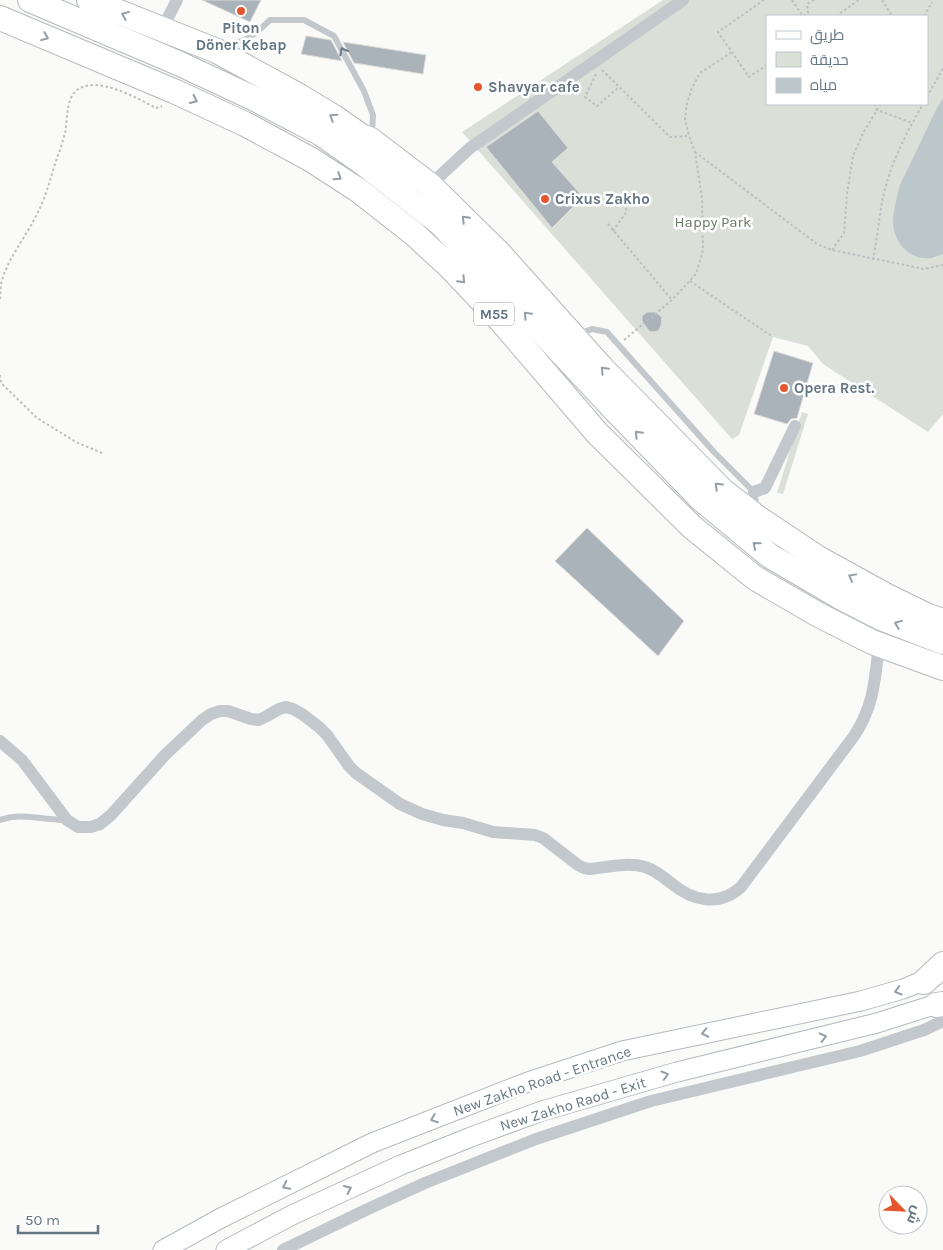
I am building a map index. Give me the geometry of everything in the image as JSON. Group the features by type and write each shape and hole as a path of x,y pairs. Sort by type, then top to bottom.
{"highway":[{"name":"M55","path":"30,0 181,61 320,133 363,163 379,171 442,224 615,410 701,499 770,556 812,568 840,596 881,618 943,642"},
{"path":"89,0 162,29 302,97 334,117 430,185 499,253 609,375 705,474 723,491 758,518 812,568 885,595 928,616 943,621"},
{"name":"M55","path":"0,18 176,92 245,124 310,159 358,190 413,233 451,268 502,322 597,433 692,528 755,578 817,614 879,644 943,668"},
{"path":"933,977 943,964"}],"main road":[{"name":"New Zakho Road - Entrance","path":"163,1250 221,1218 363,1147 528,1082 622,1051 861,1001 903,989 933,977"},
{"name":"New Zakho Raod - Exit","path":"226,1250 292,1215 401,1165 542,1111 677,1072 941,1008"},
{"path":"730,1028 737,1058"}],"street":[{"path":"162,29 177,0"},
{"path":"430,185 470,148 683,0"},
{"path":"754,492 765,488 794,426"},
{"path":"0,741 22,760 67,820 78,827 91,827 100,824 111,814 165,755 202,720 220,711 228,711 258,720 286,707 302,714 319,727 349,766 360,777 400,804 422,814 493,832 535,835 543,838 584,868 645,866 658,872 687,894 708,900 730,896 741,887 860,727 873,694 879,644"},
{"path":"283,1250 425,1183 536,1139 651,1101 860,1051 924,1030 941,1008"}],"lane":[{"path":"212,52 246,39 270,20 304,20 334,36 364,91 373,115 372,144"},
{"path":"574,336 592,329 607,332 714,452 754,492 758,518"},
{"path":"0,820 9,816 67,820"}],"path":[{"path":"764,0 718,32 749,77 766,65"},
{"path":"792,0 802,15"},
{"path":"805,15 808,13 807,4 814,0"},
{"path":"837,15 859,0"},
{"path":"882,0 891,15"},
{"path":"925,15 932,2"},
{"path":"618,344 672,300 696,274 703,250 702,198 696,152 689,136 685,119 687,103 700,73 732,52"},
{"path":"619,87 597,106 585,98 600,68 670,137 689,136"},
{"path":"928,94 943,68"},
{"path":"0,299 2,282 12,256 36,217 45,196 65,133 71,99 77,91 87,86 97,85 114,89 156,108 176,92"},
{"path":"874,105 877,110 912,123"},
{"path":"832,250 844,232 853,156 864,131 880,105"},
{"path":"874,260 885,190 912,123 922,105"},
{"path":"696,152 817,244 832,250 874,260 924,269 943,265"},
{"path":"613,231 627,211 623,204"},
{"path":"608,224 672,300"},
{"path":"690,281 773,337"},
{"path":"0,375 2,383 37,418 76,442 104,454"}],"green space":[{"name":"Happy Park","path":"663,0 943,0 943,414 928,432 823,364 808,346 773,337 739,435 732,439 462,132"},
{"path":"802,412 808,414 783,494 777,493"}],"water":[{"path":"943,98 943,254 932,258 924,258 911,254 900,244 893,224 895,204 900,185"}],"building":[{"name":"Piton Döner Kebap","path":"202,0 261,0 250,22"},
{"path":"306,36 331,40 342,61 301,54"},
{"path":"343,42 426,55 423,74 354,63"},
{"path":"538,111 568,148 552,162 583,197 552,228 486,147"},
{"path":"647,312 655,312 662,317 661,326 658,331 649,331 642,321 642,316"},
{"name":"Opera Rest.","path":"774,351 813,363 797,418 791,419 787,424 754,414"},
{"path":"587,528 684,621 658,656 555,561"}],"place":[{"name":"Piton Döner Kebap","path":"241,11"},
{"name":"Shavyar cafe","path":"478,87"},
{"name":"Crixus Zakho","path":"545,199"},
{"name":"Opera Rest.","path":"784,388"}]}
